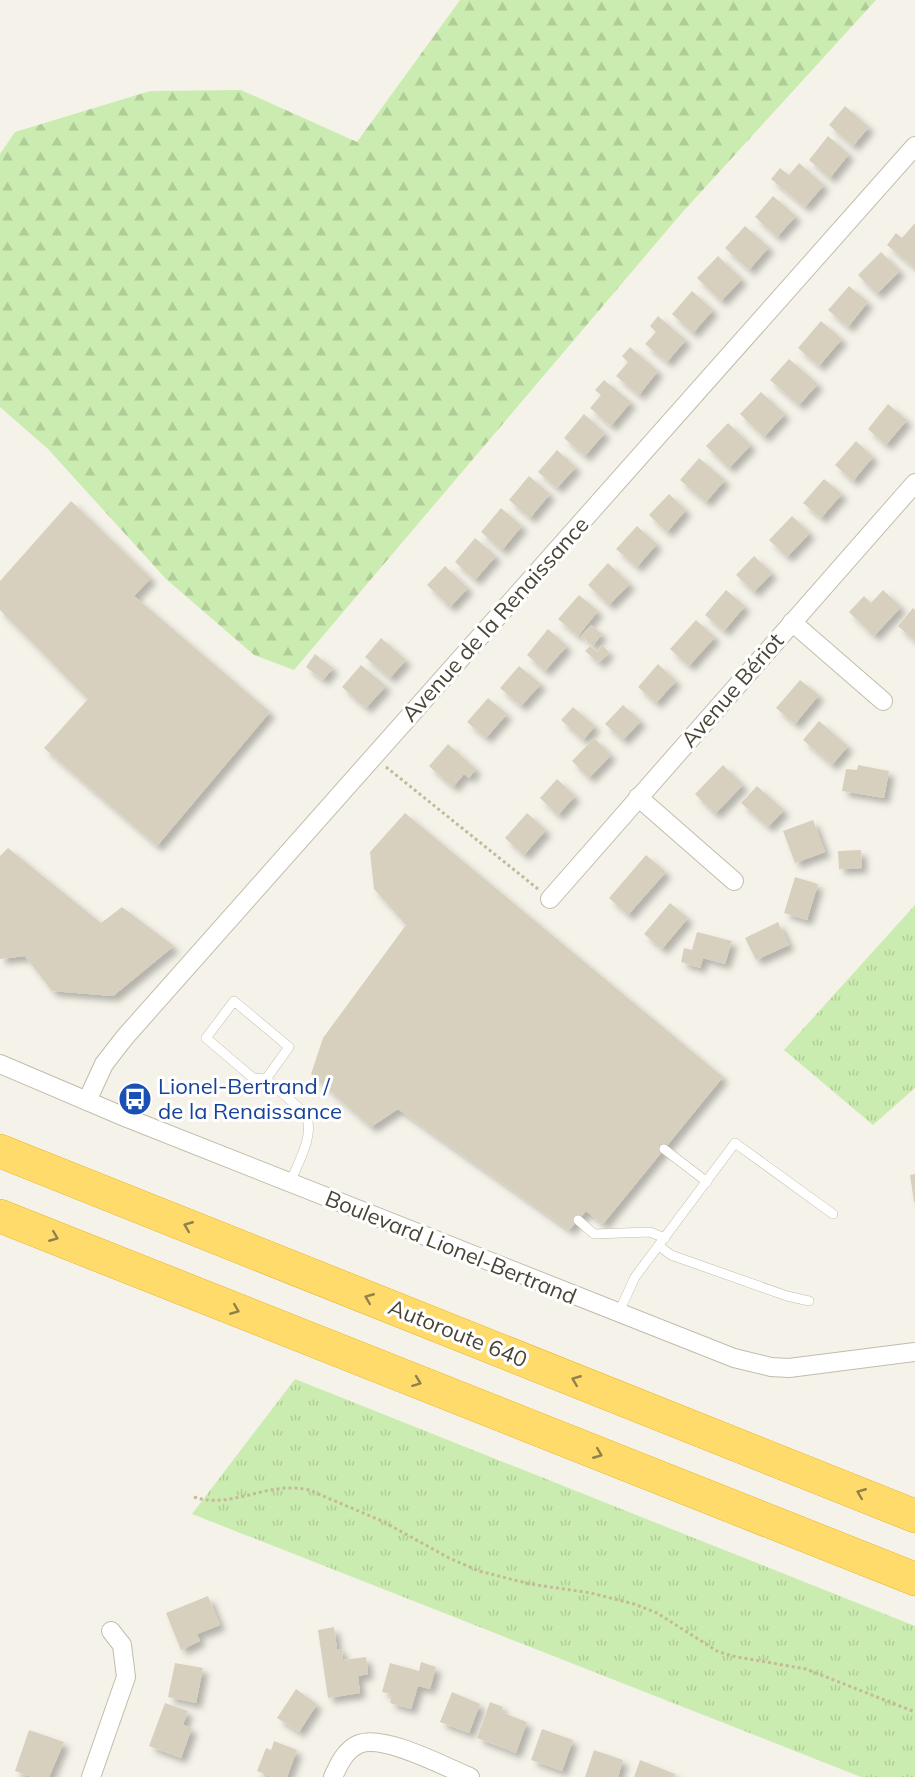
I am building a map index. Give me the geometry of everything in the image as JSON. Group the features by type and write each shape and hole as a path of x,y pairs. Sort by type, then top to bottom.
{"highway":[{"name":"Autoroute 640","path":"0,1151 915,1516"},
{"path":"0,1216 915,1580"}],"street":[{"name":"Avenue de la Renaissance","path":"87,1101 104,1064 125,1037 915,146"},
{"name":"Avenue Bériot","path":"550,899 915,483"},
{"path":"792,622 883,701"},
{"path":"638,797 735,881"},
{"name":"Boulevard Lionel-Bertrand","path":"0,1064 290,1183 711,1350 771,1367 808,1367 915,1352"},
{"path":"91,1777 126,1677 122,1645 111,1631"},
{"path":"333,1777 341,1758 359,1744 385,1743 470,1777"}],"lane":[{"path":"266,1079 290,1047 234,1001 206,1038 253,1078 266,1079 302,1108 309,1121 308,1136 290,1183"},
{"path":"618,1314 635,1276 735,1143 832,1214"},
{"path":"664,1149 707,1182"},
{"path":"578,1220 594,1234 650,1232 662,1242 671,1255 787,1296 809,1301"}],"path":[{"path":"373,756 550,899"},
{"path":"194,1497 216,1502 264,1490 298,1487 309,1490 382,1521 449,1558 479,1570 530,1584 591,1593 634,1604 657,1613 717,1651 732,1656 806,1669 915,1712"}],"green space":[{"path":"460,0 876,0 680,215 294,670 254,655 166,579 48,449 0,407 0,154 15,132 150,91 241,90 357,142"},
{"path":"915,905 915,1088 873,1125 784,1050"},
{"path":"295,1379 915,1626 915,1777 861,1777 192,1514"}],"building":[{"path":"845,106 869,127 853,146 829,125"},
{"path":"828,136 849,154 830,178 809,160"},
{"path":"799,163 824,185 805,207 771,179 780,168 789,175"},
{"path":"773,196 796,216 777,237 755,217"},
{"path":"915,223 914,267 887,245 896,233 902,238"},
{"path":"745,226 769,247 749,270 725,248"},
{"path":"881,252 900,271 877,294 858,275"},
{"path":"718,256 742,279 721,301 697,278"},
{"path":"849,286 868,302 848,327 828,310"},
{"path":"692,291 713,310 693,333 672,314"},
{"path":"658,316 686,340 667,362 645,344 656,332 650,326"},
{"path":"821,321 842,339 819,366 798,348"},
{"path":"630,347 658,371 639,395 616,376 628,362 622,356"},
{"path":"789,359 818,384 799,405 770,380"},
{"path":"604,380 631,402 611,426 590,408 601,395 595,390"},
{"path":"761,392 785,414 764,437 740,414"},
{"path":"888,404 907,420 886,445 868,429"},
{"path":"584,414 605,433 585,456 564,438"},
{"path":"728,423 751,445 729,468 706,446"},
{"path":"856,441 873,457 853,481 835,465"},
{"path":"557,450 576,467 557,488 538,472"},
{"path":"699,458 725,480 706,502 680,480"},
{"path":"529,476 550,494 530,518 509,500"},
{"path":"824,479 842,494 821,518 803,503"},
{"path":"669,494 686,510 667,532 649,515"},
{"path":"71,501 151,578 134,596 270,712 157,846 44,748 88,699 0,610 0,581"},
{"path":"501,508 522,526 502,550 481,532"},
{"path":"792,516 810,533 787,557 769,540"},
{"path":"637,526 657,544 637,567 616,549"},
{"path":"475,538 496,556 475,580 455,562"},
{"path":"754,556 772,573 754,592 736,575"},
{"path":"608,563 630,584 609,605 588,585"},
{"path":"445,566 468,588 450,607 427,585"},
{"path":"726,590 745,606 724,631 705,615"},
{"path":"883,590 901,607 874,636 849,612 864,596 871,603"},
{"path":"579,595 598,611 578,636 558,619"},
{"path":"913,608 915,610 915,641 898,626"},
{"path":"696,620 715,637 689,666 670,649"},
{"path":"591,625 602,634 593,646 581,636"},
{"path":"548,629 567,646 545,671 527,655"},
{"path":"381,638 406,660 390,678 365,657"},
{"path":"602,645 609,652 599,663 585,651 590,646 597,652"},
{"path":"315,654 333,668 323,680 306,667"},
{"path":"658,664 676,681 656,703 638,687"},
{"path":"361,665 386,686 366,708 342,687"},
{"path":"519,666 541,684 521,706 500,688"},
{"path":"800,680 819,695 795,724 776,708"},
{"path":"488,698 507,714 486,738 467,722"},
{"path":"623,705 641,721 623,740 605,724"},
{"path":"573,707 595,726 583,740 561,720"},
{"path":"819,721 848,746 832,765 803,740"},
{"path":"594,738 611,755 589,778 572,761"},
{"path":"448,744 476,769 469,778 464,774 453,787 429,766"},
{"path":"723,765 743,785 715,814 695,794"},
{"path":"858,765 889,771 884,798 842,791 846,769 857,770"},
{"path":"557,779 575,796 558,815 540,798"},
{"path":"757,786 784,810 768,827 741,803"},
{"path":"405,813 723,1077 603,1224 586,1211 569,1230 398,1109 371,1127 311,1074 323,1038 406,925 374,889 370,852"},
{"path":"527,813 546,830 524,855 505,838"},
{"path":"813,820 825,852 795,863 783,831"},
{"path":"8,848 101,923 122,907 174,946 113,996 52,991 25,956 0,959 0,856"},
{"path":"861,850 862,868 839,869 838,851"},
{"path":"646,855 666,872 628,915 609,898"},
{"path":"795,877 818,884 807,920 784,913"},
{"path":"670,903 688,918 662,949 644,934"},
{"path":"778,922 789,945 756,960 745,938"},
{"path":"697,932 732,941 725,964 703,958 700,968 681,962 684,948 692,950"},
{"path":"915,1174 915,1202 914,1202 910,1175"},
{"path":"208,1596 220,1625 197,1634 200,1641 181,1650 166,1613"},
{"path":"334,1627 337,1649 342,1649 343,1660 366,1657 368,1674 358,1676 360,1693 328,1698 318,1630"},
{"path":"421,1662 436,1667 430,1689 418,1686 411,1709 390,1703 392,1694 382,1692 390,1663 419,1671"},
{"path":"175,1663 203,1668 196,1703 168,1697"},
{"path":"296,1689 317,1704 299,1732 277,1718"},
{"path":"452,1692 480,1704 469,1733 440,1722"},
{"path":"490,1702 503,1707 501,1712 527,1722 516,1753 477,1738"},
{"path":"165,1703 188,1711 183,1725 192,1728 181,1758 149,1746"},
{"path":"542,1729 573,1740 562,1771 531,1760"},
{"path":"29,1730 64,1742 49,1777 32,1777 15,1771"},
{"path":"274,1741 297,1750 287,1777 273,1777 257,1771 266,1748 271,1750"},
{"path":"594,1750 623,1760 618,1777 585,1777"},
{"path":"640,1760 675,1774 674,1777 634,1777"}],"place":[{"name":"Lionel-Bertrand / de la Renaissance","path":"135,1099"}]}
